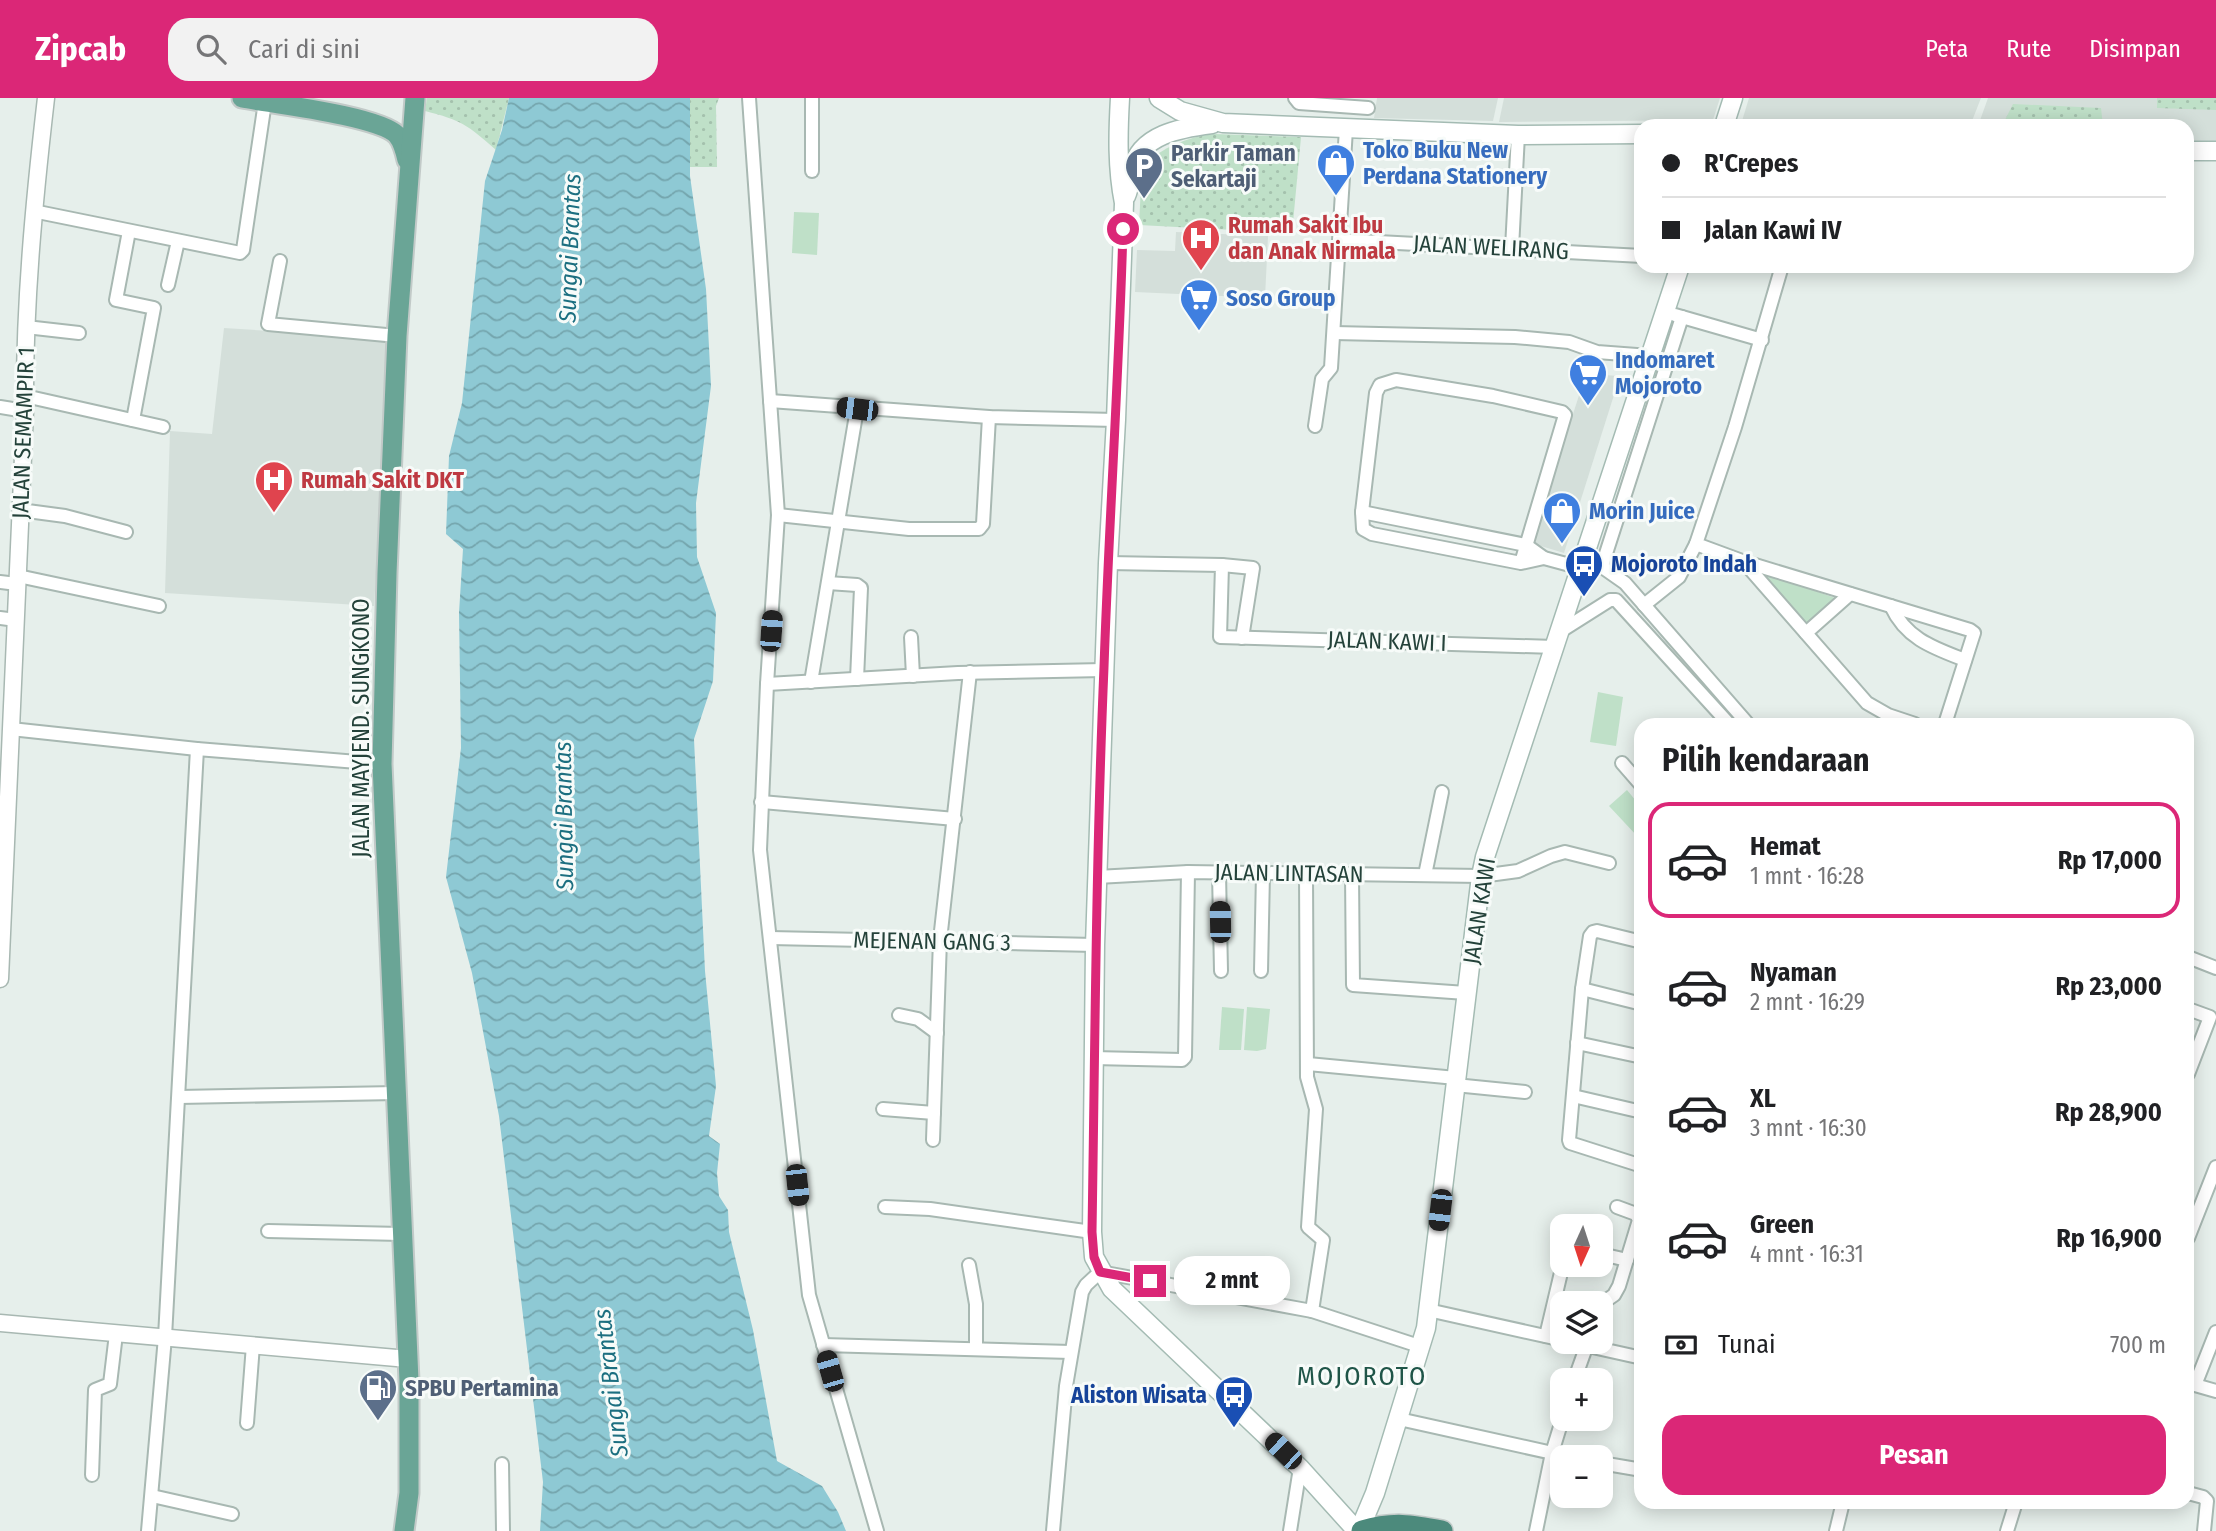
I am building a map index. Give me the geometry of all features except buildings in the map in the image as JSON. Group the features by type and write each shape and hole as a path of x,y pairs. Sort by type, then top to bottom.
{"highway":[{"path":"1359,1531 1384,1525 1406,1524 1442,1531"}],"main road":[{"path":"242,98 376,122 399,136 408,166"},
{"path":"376,122 400,114 409,107 414,98"},
{"name":"JALAN MAYJEND. SUNGKONO","path":"404,1531 410,1466 408,1359 382,764 397,336 414,98"},
{"path":"1119,107 1128,98"},
{"path":"1159,98 1180,111 1223,123"},
{"path":"1159,98 1165,106 1168,118 1163,130 1136,158 1124,203 1095,945 1094,1257 1100,1272 1112,1289 1300,1468 1359,1531"},
{"path":"1726,119 1734,98"},
{"path":"1119,107 1122,128 1130,137 1141,141 1194,127 1223,123 1346,129 1367,115 1518,135 1634,134"},
{"path":"1119,107 1119,182 1124,203"},
{"path":"2194,152 2216,151"},
{"name":"JALAN KAWI","path":"1359,1531 1375,1493 1422,1347 1481,876 1678,273"}],"street":[{"name":"JALAN SEMAMPIR 1","path":"0,979 4,808 11,729 8,619 17,580 26,327 33,212 46,98"},
{"path":"749,98 775,401 778,515 760,850 809,1295 877,1531"},
{"path":"812,98 812,171"},
{"path":"1295,98 1299,103 1367,115"},
{"path":"33,212 237,253 243,250 265,102"},
{"path":"1315,426 1322,379 1331,368 1346,129"},
{"path":"1512,248 1518,135"},
{"path":"129,231 116,300 154,308 133,420"},
{"name":"JALAN WELIRANG","path":"1340,240 1634,256"},
{"path":"168,285 178,241"},
{"path":"280,261 268,324 397,336"},
{"path":"1644,605 1679,578 1696,544 1762,340 1780,273"},
{"path":"1664,312 1762,340"},
{"path":"1602,566 1682,317"},
{"path":"26,327 79,333"},
{"path":"1334,333 1569,342 1597,352 1650,356"},
{"path":"1521,564 1566,420 1565,415 1562,412 1506,399 1396,380 1380,385 1376,393 1362,512 1363,530 1371,534 1521,564 1544,558 1602,566 1625,583 1743,718"},
{"path":"775,401 989,417 1116,420"},
{"path":"0,407 25,403 163,427"},
{"path":"811,682 857,409"},
{"path":"778,515 909,529 979,529 983,524 989,417"},
{"path":"20,510 65,516 126,532"},
{"path":"1362,512 1526,545 1544,558"},
{"path":"1696,544 1742,561 1970,630 1974,633 1947,718"},
{"path":"1742,561 1867,703 1897,718"},
{"path":"1108,563 1252,568 1242,638"},
{"name":"JALAN KAWI I","path":"1222,565 1219,637 1558,639"},
{"path":"0,582 17,580 159,606"},
{"path":"828,583 857,585 861,588 857,679"},
{"path":"1806,634 1850,594"},
{"path":"1558,639 1613,600 1619,602 1724,718"},
{"path":"1891,606 1897,620 1925,645 1965,660"},
{"path":"1657,644 1669,633"},
{"path":"911,637 913,676"},
{"path":"767,684 970,673 1104,670"},
{"path":"933,1140 940,940 970,673"},
{"path":"11,729 197,749 382,764"},
{"path":"148,1531 165,1337 197,749"},
{"path":"1622,763 1634,777"},
{"path":"1425,875 1442,792"},
{"path":"761,802 955,819"},
{"name":"JALAN LINTASAN","path":"1097,877 1188,872 1481,876 1518,871 1566,852 1609,863"},
{"path":"1093,1058 1185,1058 1188,872"},
{"path":"1219,873 1221,971"},
{"path":"1261,971 1263,873"},
{"path":"1306,873 1308,1084 1316,1109 1308,1227 1323,1240 1312,1311"},
{"path":"1352,874 1353,985 1466,993"},
{"path":"1634,940 1593,932 1590,936 1582,989 1570,1143 1634,1163"},
{"name":"MEJENAN GANG 3","path":"770,938 1095,945"},
{"path":"2194,959 2216,968"},
{"path":"1582,989 1634,1002"},
{"path":"2194,1011 2213,1015 2194,1060"},
{"path":"899,1015 918,1018 937,1033"},
{"path":"1577,1043 1634,1055"},
{"path":"1308,1065 1525,1092"},
{"path":"179,1097 397,1093"},
{"path":"1573,1096 1634,1110"},
{"path":"883,1109 934,1113"},
{"path":"2194,1223 2216,1167"},
{"path":"885,1207 930,1209 1092,1232"},
{"path":"1617,1207 1634,1213"},
{"path":"268,1231 401,1234"},
{"path":"1613,1296 1619,1286 1634,1235"},
{"path":"1614,1257 1627,1260"},
{"path":"969,1265 975,1304 976,1349"},
{"path":"1060,1531 1053,1531 1071,1352 1082,1292 1100,1272 1312,1311 1422,1347"},
{"path":"1546,1336 1560,1278"},
{"path":"1428,1310 1550,1337"},
{"path":"0,1323 408,1359"},
{"path":"2194,1378 2216,1332"},
{"path":"92,1475 94,1390 110,1384 116,1334"},
{"path":"247,1423 253,1345"},
{"path":"823,1345 1071,1352"},
{"path":"1613,1351 1634,1356"},
{"path":"2194,1385 2216,1391"},
{"path":"1399,1419 1550,1453"},
{"path":"1535,1531 1550,1462"},
{"path":"502,1464 503,1531"},
{"path":"1613,1465 1634,1469"},
{"path":"1290,1531 1300,1468"},
{"path":"2194,1495 2207,1501 2204,1531"},
{"path":"152,1496 233,1514"},
{"path":"1836,1531 1841,1509"},
{"path":"2007,1531 2014,1509"}],"shaded area":[{"path":"1377,98 1498,98 1493,121 1374,118"},
{"path":"1504,98 1720,98 1713,119 1499,122"},
{"path":"1749,98 1981,98 1973,119 1743,119"},
{"path":"1988,98 2216,98 2216,143 2194,142 2194,119 1980,119"},
{"name":"Rumah Sakit Ibu dan Anak Nirmala","path":"1176,232 1268,236 1265,298 1135,292 1137,250 1175,251"},
{"name":"Rumah Sakit DKT","path":"224,328 391,339 374,606 165,593 170,431 212,434"},
{"path":"1586,374 1620,376 1564,553 1531,543"}],"green space":[{"path":"427,98 509,98 496,150 463,125 425,111"},
{"path":"690,98 719,98 716,106 717,167 690,167"},
{"path":"2157,98 2216,98 2216,110 2157,108"},
{"path":"2013,104 2101,108 2102,119 2006,119"},
{"path":"1214,134 1301,137 1292,233 1139,225 1142,166 1158,153 1176,144"},
{"path":"794,212 819,213 817,255 792,253"},
{"path":"1758,571 1838,599 1807,625"},
{"path":"1598,692 1623,697 1616,746 1590,742"},
{"path":"1627,790 1634,798 1634,833 1609,806"},
{"path":"1222,1007 1244,1009 1241,1050 1219,1050"},
{"path":"1247,1007 1270,1009 1266,1049 1244,1050"}],"water":[{"name":"Sungai Brantas","path":"509,98 690,98 690,176 706,289 711,386 696,503 697,557 716,613 713,681 694,739 705,971 716,1086 709,1136 720,1144 717,1173 719,1196 728,1210 729,1232 753,1330 777,1461 822,1486 846,1531 540,1531 543,1482 499,1116 472,973 446,877 461,748 459,613 463,549 446,534 449,456 462,403 485,181 502,130"}],"place":[{"name":"Toko Buku New Perdana Stationery","path":"1336,197"},
{"name":"Parkir Taman Sekartaji","path":"1144,200"},
{"name":"Rumah Sakit Ibu dan Anak Nirmala","path":"1201,272"},
{"name":"Soso Group","path":"1199,332"},
{"name":"Indomaret Mojoroto","path":"1588,407"},
{"name":"Rumah Sakit DKT","path":"274,514"},
{"name":"Morin Juice","path":"1562,545"},
{"name":"Mojoroto Indah","path":"1584,598"},
{"name":"SPBU Pertamina","path":"378,1422"},
{"name":"Aliston Wisata","path":"1234,1429"}],"district":[{"name":"MOJOROTO","path":"1362,1376"}],"route":[{"path":"1123,229 1095,945 1092,1232 1094,1257 1100,1272 1150,1281"}]}
